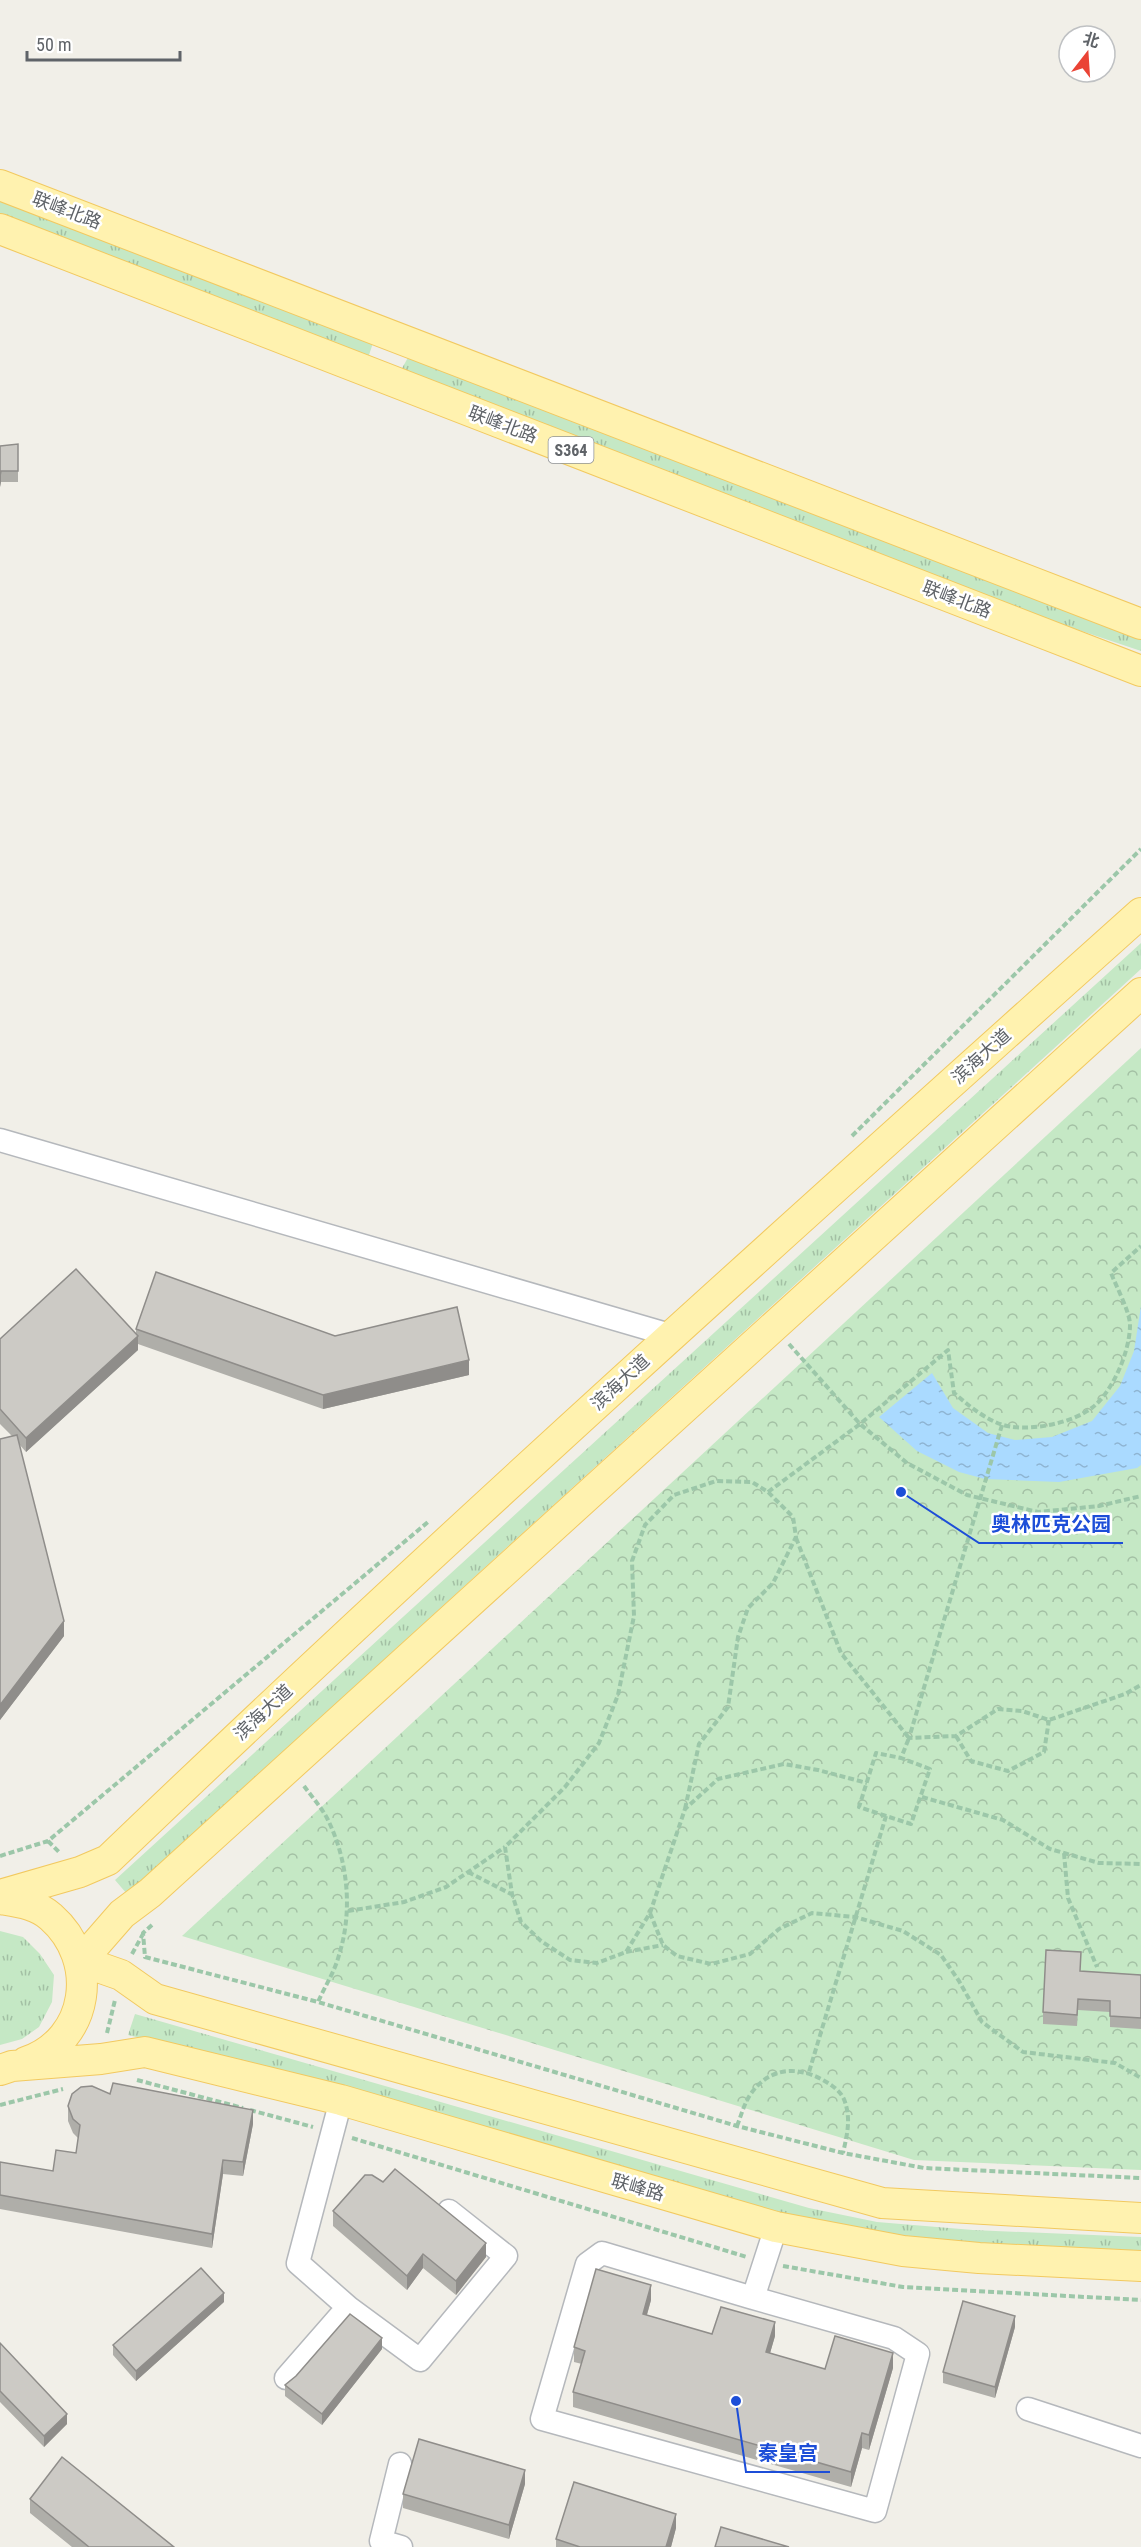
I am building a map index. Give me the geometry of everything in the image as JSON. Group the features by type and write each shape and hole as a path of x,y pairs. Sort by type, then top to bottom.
{"main road":[{"name":"联峰北路","path":"0,185 1141,624"},
{"name":"联峰北路","path":"0,230 1141,671"},
{"name":"滨海大道","path":"0,1897 80,1872 108,1860 248,1726 670,1335 1141,913"},
{"path":"81,1961 122,1914 155,1905 1141,993"},
{"path":"0,1897 25,1903 50,1916 69,1936 81,1961 83,1989 76,2016 61,2040 39,2058 4,2068"},
{"path":"81,1961 121,1975 155,1999 882,2203 1141,2218"},
{"name":"联峰路","path":"101,2059 145,2052 341,2100 776,2227 903,2251 979,2258 1141,2266"},
{"path":"4,2068 101,2059"}],"street":[{"path":"0,1140 670,1335"},
{"path":"341,2100 298,2263 348,2307 420,2360 506,2256 449,2211"},
{"path":"753,2298 776,2227"},
{"path":"602,2253 753,2298 894,2338 918,2354 875,2511 542,2419 587,2264 602,2253"},
{"path":"286,2378 348,2307"},
{"path":"1028,2409 1141,2446"},
{"path":"400,2464 381,2541 401,2547"}],"path":[{"path":"848,1140 1141,849"},
{"path":"768,1492 860,1424 948,1350 954,1393 976,1411 1002,1425 1036,1428 1068,1419 1093,1407 1114,1381 1124,1355 1131,1324 1112,1273 1141,1246"},
{"path":"786,1341 860,1424 907,1463 967,1495 1038,1512 1099,1506 1141,1496"},
{"path":"901,1758 909,1738 1002,1425"},
{"path":"348,1911 404,1902 446,1887 505,1847 565,1787 599,1743 618,1695 634,1616 632,1561 645,1525 674,1495 716,1481 752,1482 768,1492 793,1517 796,1537 841,1653 909,1738"},
{"path":"0,1856 48,1841 429,1521"},
{"path":"626,1952 650,1913 685,1809 699,1744 728,1707 738,1637 748,1608 773,1583 796,1537"},
{"path":"909,1738 956,1736 998,1709 1022,1711 1049,1720 1125,1694 1141,1685"},
{"path":"956,1736 972,1761 1008,1771 1044,1752 1049,1720"},
{"path":"876,1753 901,1758 930,1769 911,1824 859,1807 867,1783 876,1753"},
{"path":"685,1809 718,1779 784,1764 867,1783"},
{"path":"294,1791 302,1783 328,1820 341,1856 348,1911 339,1956 318,2002"},
{"path":"922,1797 1003,1820 1050,1849 1099,1863 1141,1864"},
{"path":"809,2072 885,1816"},
{"path":"505,1847 512,1894 521,1922 541,1941 570,1960 597,1963 626,1952 663,1945"},
{"path":"1064,1853 1068,1898 1096,1967"},
{"path":"468,1872 512,1894"},
{"path":"101,2059 121,1975 155,1905"},
{"path":"650,1913 663,1945 676,1956 711,1964 750,1954 779,1929 812,1913 855,1917 903,1931 941,1955 982,2022 1023,2052 1115,2063 1141,2078"},
{"path":"143,1933 145,1957 318,2002 737,2126 843,2153 924,2168 1141,2178"},
{"path":"737,2126 750,2095 769,2077 792,2069 809,2072 833,2085 844,2100 849,2123 843,2153"},
{"path":"130,2078 333,2132 765,2262 903,2287 1141,2300"},
{"path":"0,2105 68,2088"}],"green space":[{"path":"0,199 373,343 368,358 0,216"},
{"path":"410,354 1141,639 1141,651 1031,614 401,370"},
{"path":"1141,943 1141,969 127,1894 115,1880"},
{"path":"1141,1048 1141,2170 914,2160 182,1936"},
{"path":"0,1931 23,1937 40,1954 54,1975 52,2002 39,2027 22,2039 0,2045"},
{"path":"135,2014 809,2208 877,2222 973,2230 1141,2237 1141,2254 972,2246 813,2223 363,2093 128,2035"}],"water":[{"path":"1141,1306 1141,1465 1137,1468 1059,1482 985,1479 959,1472 917,1451 879,1417 932,1373 953,1408 988,1433 1015,1440 1052,1437 1092,1421 1120,1386 1134,1351"}],"building":[{"path":"18,444 18,471 1,471 0,476 0,446"},
{"path":"76,1269 138,1336 26,1438 0,1409 0,1339"},
{"path":"156,1272 335,1336 457,1307 469,1360 323,1395 136,1329"},
{"path":"17,1435 64,1621 0,1705 0,1439"},
{"path":"1046,1950 1081,1952 1080,1971 1141,1975 1141,2018 1110,2016 1110,2001 1078,1999 1077,2015 1043,2012"},
{"path":"113,2083 253,2110 243,2162 223,2160 212,2234 0,2195 0,2162 53,2171 56,2150 76,2153 80,2125 73,2119 68,2106 72,2094 81,2087 92,2086 110,2094"},
{"path":"395,2169 486,2243 456,2281 423,2254 407,2276 333,2211 365,2175 372,2175 383,2182"},
{"path":"201,2268 224,2293 136,2371 113,2345"},
{"path":"596,2269 651,2285 643,2314 712,2334 721,2307 775,2322 766,2352 825,2369 835,2336 893,2353 869,2435 862,2433 851,2472 573,2392 585,2351 574,2347"},
{"path":"963,2301 1015,2316 995,2387 943,2372"},
{"path":"350,2314 382,2338 322,2414 285,2385 296,2376"},
{"path":"0,2343 67,2414 44,2436 0,2391"},
{"path":"419,2439 525,2470 509,2525 403,2494"},
{"path":"62,2457 174,2547 89,2547 30,2499"},
{"path":"574,2482 676,2514 666,2547 580,2547 556,2539"},
{"path":"721,2527 789,2547 715,2547"}],"place":[{"name":"奥林匹克公园","path":"901,1492"},
{"name":"秦皇宫","path":"736,2401"}]}
